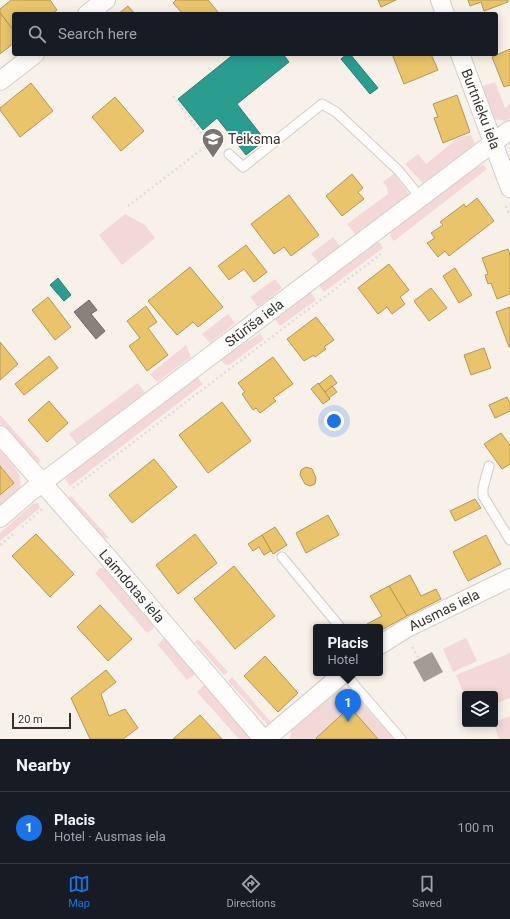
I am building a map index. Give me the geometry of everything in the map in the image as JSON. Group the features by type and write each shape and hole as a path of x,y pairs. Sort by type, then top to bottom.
{"street":[{"path":"91,12 106,0"},
{"path":"440,0 444,12"},
{"path":"0,81 33,56"},
{"name":"Burtnieku iela","path":"461,56 510,188"},
{"name":"Stūrīša iela","path":"0,518 30,492 43,484 510,130"},
{"name":"Laimdotas iela","path":"0,436 105,554 263,739"},
{"name":"Ausmas iela","path":"383,642 407,628 510,578"},
{"path":"266,739 340,676"}],"lane":[{"path":"229,154 243,167 322,104 336,112 398,170 420,197"},
{"path":"489,466 483,488 483,496 510,540"},
{"path":"282,557 338,624"},
{"path":"347,676 401,739"}],"path":[{"path":"173,96 209,144 229,154"},
{"path":"128,206 209,144"},
{"path":"0,545 43,509 57,500 384,251"},
{"path":"412,646 419,659"}],"shaded area":[{"path":"495,82 505,108 510,104 510,118 506,121 494,119 483,86"},
{"path":"471,135 475,144 423,183 405,164 418,154 426,164 458,138"},
{"path":"484,165 487,169 394,241 390,236 391,232 477,167"},
{"path":"394,174 409,194 356,235 347,224 388,194 387,187 383,182"},
{"path":"125,214 145,225 155,238 122,265 99,235"},
{"path":"333,237 341,247 320,264 311,254"},
{"path":"375,241 380,243 383,248 324,292 320,287 320,283"},
{"path":"275,279 282,288 258,307 250,297"},
{"path":"309,290 316,300 280,326 274,318"},
{"path":"228,314 235,323 210,343 202,334"},
{"path":"260,334 264,339 229,365 224,364 219,358"},
{"path":"186,345 191,357 157,382 150,374"},
{"path":"197,378 203,384 70,486 65,478"},
{"path":"138,383 145,393 77,444 69,434"},
{"path":"0,415 41,461 36,464 0,423"},
{"path":"0,451 16,469 19,474 21,485 19,491 0,507 0,495 14,482 0,466"},
{"path":"71,496 109,538 99,538 66,499"},
{"path":"38,503 40,508 0,541 0,533 33,504"},
{"path":"100,568 106,569 154,624 153,629 147,633 95,573"},
{"path":"166,638 194,670 194,675 187,680 158,645 163,639"},
{"path":"466,638 477,661 453,672 443,649"},
{"path":"198,639 228,672 224,675 195,642"},
{"path":"510,653 510,698 498,703 498,691 463,691 456,675"},
{"path":"232,677 271,722 268,725 228,681"},
{"path":"206,684 251,735 251,739 239,739 197,692"},
{"path":"342,688 350,690 394,739 378,739 350,707 316,737 317,739 290,739 291,731"},
{"path":"510,716 510,739 499,739 495,727 498,727 498,721"}],"building: Homes":[{"path":"11,0 50,0 57,10 54,12 12,12 12,28 0,13 0,9"},
{"path":"176,0 208,0 218,12 181,12 173,3"},
{"path":"378,0 396,0 381,7"},
{"path":"468,0 508,0 508,2 484,11 481,2 470,6"},
{"path":"128,6 133,12 120,12"},
{"path":"0,13 12,28 12,45 0,54"},
{"path":"510,49 510,85 504,87 492,57 498,56 498,54"},
{"path":"393,56 432,56 438,70 404,84"},
{"path":"31,83 53,111 20,137 0,108"},
{"path":"457,95 470,132 443,143 434,118 438,117 433,104"},
{"path":"115,97 144,131 121,151 92,117"},
{"path":"352,174 363,188 358,192 364,199 342,216 326,196"},
{"path":"289,195 319,235 291,256 284,247 274,254 251,224"},
{"path":"477,198 494,221 449,256 445,251 438,257 427,243 435,238 431,233 443,225 440,222 464,204 466,207"},
{"path":"246,245 267,272 254,282 244,269 229,280 218,266"},
{"path":"508,249 510,254 510,294 497,299 491,283 488,284 485,275 488,274 482,258"},
{"path":"389,264 409,290 400,297 405,304 392,314 387,307 378,314 358,288"},
{"path":"190,267 223,307 198,327 193,322 177,335 148,301"},
{"path":"455,268 472,295 459,303 443,276"},
{"path":"431,288 447,308 429,321 414,301"},
{"path":"48,297 71,327 55,340 32,310"},
{"path":"146,306 157,322 148,328 168,355 147,371 129,346 140,338 127,321"},
{"path":"510,307 510,347 509,347 496,312"},
{"path":"316,317 334,340 324,347 326,349 315,357 314,355 304,361 287,339"},
{"path":"0,342 18,364 0,380"},
{"path":"484,348 491,368 471,375 464,355"},
{"path":"49,356 58,368 24,395 15,384"},
{"path":"273,357 293,384 273,398 276,401 260,413 256,408 253,410 242,394 245,392 238,383"},
{"path":"331,375 337,383 325,392 319,384"},
{"path":"318,383 330,399 323,404 311,389"},
{"path":"332,386 337,392 329,398 325,392"},
{"path":"507,397 510,404 510,411 495,418 489,405"},
{"path":"49,401 68,423 47,442 28,420"},
{"path":"222,402 251,441 208,473 179,435"},
{"path":"501,433 510,445 510,464 502,469 484,444"},
{"path":"154,459 177,487 132,523 109,495"},
{"path":"0,466 14,483 0,495"},
{"path":"306,467 312,469 316,478 315,484 310,486 305,484 300,475 301,470"},
{"path":"475,499 481,508 455,521 450,511"},
{"path":"328,515 339,535 306,553 296,533"},
{"path":"275,527 287,545 273,554 262,535"},
{"path":"36,534 74,574 50,597 12,556"},
{"path":"195,534 217,563 178,594 156,565"},
{"path":"262,535 271,551 264,555 259,547 253,551 248,544"},
{"path":"486,535 501,564 468,581 453,552"},
{"path":"234,566 275,616 235,649 194,599"},
{"path":"410,575 421,596 436,589 441,599 407,616 389,586"},
{"path":"389,586 407,616 383,629 383,624 367,624 382,616 370,596"},
{"path":"100,605 132,639 108,661 77,627"},
{"path":"265,656 298,693 278,712 244,676"},
{"path":"106,670 116,682 101,694 109,716 125,709 138,728 123,739 90,739 71,698"},
{"path":"350,707 378,739 316,738"},
{"path":"200,715 222,739 173,739"}],"building: Schools":[{"path":"232,56 284,56 289,62 237,104 265,140 246,155 217,118 203,130 178,99"},
{"path":"345,56 352,56 378,88 370,94 341,59"},
{"path":"58,278 71,295 64,301 50,285"}],"building: Industry":[{"path":"89,300 97,310 91,314 105,331 96,339 74,312"}],"building: Other":[{"path":"432,652 443,672 424,682 413,662"}],"place":[{"name":"Teiksma","path":"213,158"},
{"name":"Placis","path":"348,722"}]}
